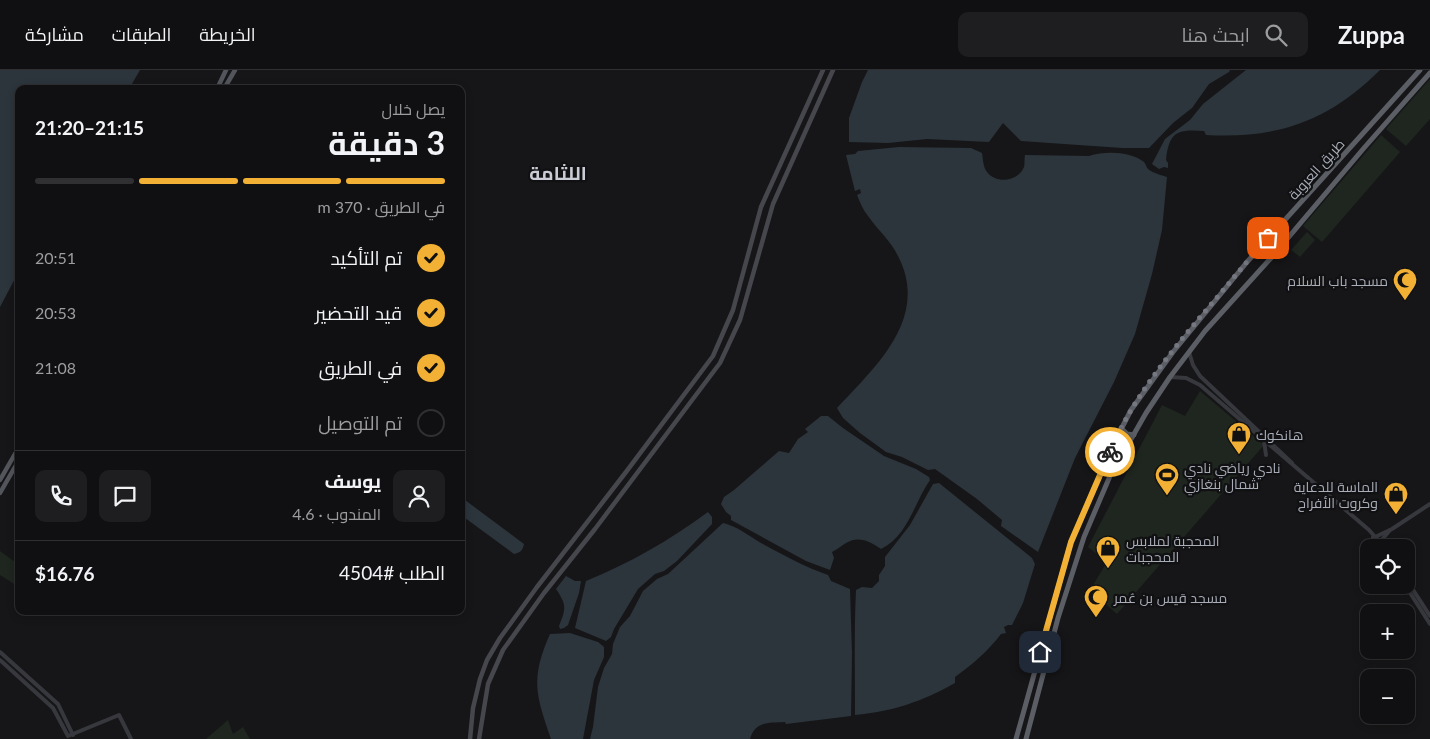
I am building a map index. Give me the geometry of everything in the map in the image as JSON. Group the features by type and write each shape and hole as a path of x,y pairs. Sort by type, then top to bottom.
{"highway":[{"name":"طريق العروبة","path":"1016,739 1067,556 1082,516 1121,428 1143,391 1260,247 1310,194 1420,70"},
{"name":"طريق العروبة","path":"1026,739 1058,618 1079,553 1103,492 1134,435 1188,351 1271,258 1430,73"},
{"path":"1260,247 1268,249 1271,258"},
{"path":"1121,428 1125,433 1134,435"}],"main road":[{"path":"219,85 226,70"},
{"path":"226,85 235,70"},
{"path":"470,739 473,708 480,678 487,660 500,638 713,356 733,310 761,207 823,70"},
{"path":"479,739 485,697 498,660 510,640 720,363 740,320 773,204 833,70"},
{"path":"819,80 826,84"},
{"path":"808,106 815,110"},
{"path":"0,480 15,454"},
{"path":"0,493 15,467"}],"street":[{"path":"1188,351 1193,365 1200,376 1367,529 1375,539"},
{"path":"1170,377 1186,378 1197,383 1264,441 1294,464"},
{"path":"1264,441 1266,455"},
{"path":"1381,539 1387,532 1430,504"},
{"path":"1367,529 1376,532 1387,532"},
{"path":"1386,539 1387,532"},
{"path":"1415,593 1430,616"},
{"path":"1411,594 1430,624"},
{"path":"0,652 58,704 73,735"},
{"path":"0,660 54,708 68,736 119,715 131,739"}],"shaded area":[{"path":"0,70 140,70 131,85 15,85 15,279 0,307"},
{"path":"868,70 1230,70 1209,84 1192,108 1173,123 1149,148 1122,148 1021,141 1003,123 989,142 927,139 888,143 849,142 849,118"},
{"path":"1246,70 1380,70 1361,88 1341,102 1322,114 1301,123 1279,130 1256,134 1206,135 1204,131 1181,132 1176,134 1169,143 1166,160 1168,168 1159,169 1152,164 1165,139 1190,120 1203,104"},
{"path":"1430,79 1430,119 1406,146 1386,129"},
{"path":"1381,135 1400,152 1322,242 1303,226"},
{"path":"899,147 971,148 982,153 987,172 1001,180 1017,176 1021,172 1024,166 1025,155 1089,156 1102,153 1125,154 1138,158 1150,170 1167,177 1162,230 1135,334 1114,382 1075,458 1038,552 1001,526 1002,520 977,499 935,469 928,470 902,457 886,452 843,418 837,408 882,358 894,340 903,320 907,300 906,279 898,256 892,245 863,209 857,195 861,193 860,189 855,191 846,155 855,154 858,151"},
{"path":"1307,232 1315,240 1300,257 1291,250"},
{"name":"نادي رياضي نادي شمال بنغازي","path":"1200,391 1264,445 1117,614 1090,590 1107,562 1088,547 1162,405 1185,416"},
{"path":"821,416 828,416 884,456 916,469 929,477 930,480 898,536 881,549 865,540 846,543 832,552 834,558 830,570 806,561 731,520 731,516 721,504 724,497 779,451 789,453 798,439 808,432 805,429"},
{"path":"939,483 1032,558 1035,564 1023,603 1012,625 1004,627 1006,633 1001,634 980,657 955,677 955,683 907,705 855,715 856,590 862,587 872,588 879,581 879,575 885,566 885,557 910,525 933,484"},
{"path":"465,500 524,544 521,551 514,554 465,518"},
{"path":"708,512 712,517 712,524 677,561 664,571 655,574 638,589 611,637 606,641 575,628 586,581 618,567 649,550"},
{"path":"723,523 738,529 794,561 828,575 831,581 850,589 851,716 786,724 785,722 763,724 755,729 750,739 590,739 598,687 604,668 612,654 613,644 620,627 630,616 643,591 657,579 668,574"},
{"path":"0,551 15,562 15,584 0,575"},
{"path":"566,576 575,581 581,581 568,625 560,629 564,603 556,589"},
{"path":"570,633 598,642 604,647 604,657 594,680 583,739 551,739 537,687 540,663 550,634"},
{"path":"228,720 233,734 243,727 250,739 206,739"}],"way so far":[{"path":"1110,452 1124,421 1149,383 1191,329 1268,238"}],"place":[{"name":"مسجد باب السلام","path":"1405,301"},
{"name":"هانكوك","path":"1239,455"},
{"name":"نادي رياضي نادي شمال بنغازي","path":"1167,496"},
{"name":"الماسة للدعاية وكروت الأفراح","path":"1396,515"},
{"name":"المحجبة لملابس المحجبات","path":"1108,569"},
{"name":"مسجد قيس بن عُمر","path":"1096,618"}],"district":[{"name":"اللثامة","path":"558,172"}],"route":[{"path":"1040,652 1071,542 1110,452"}]}
